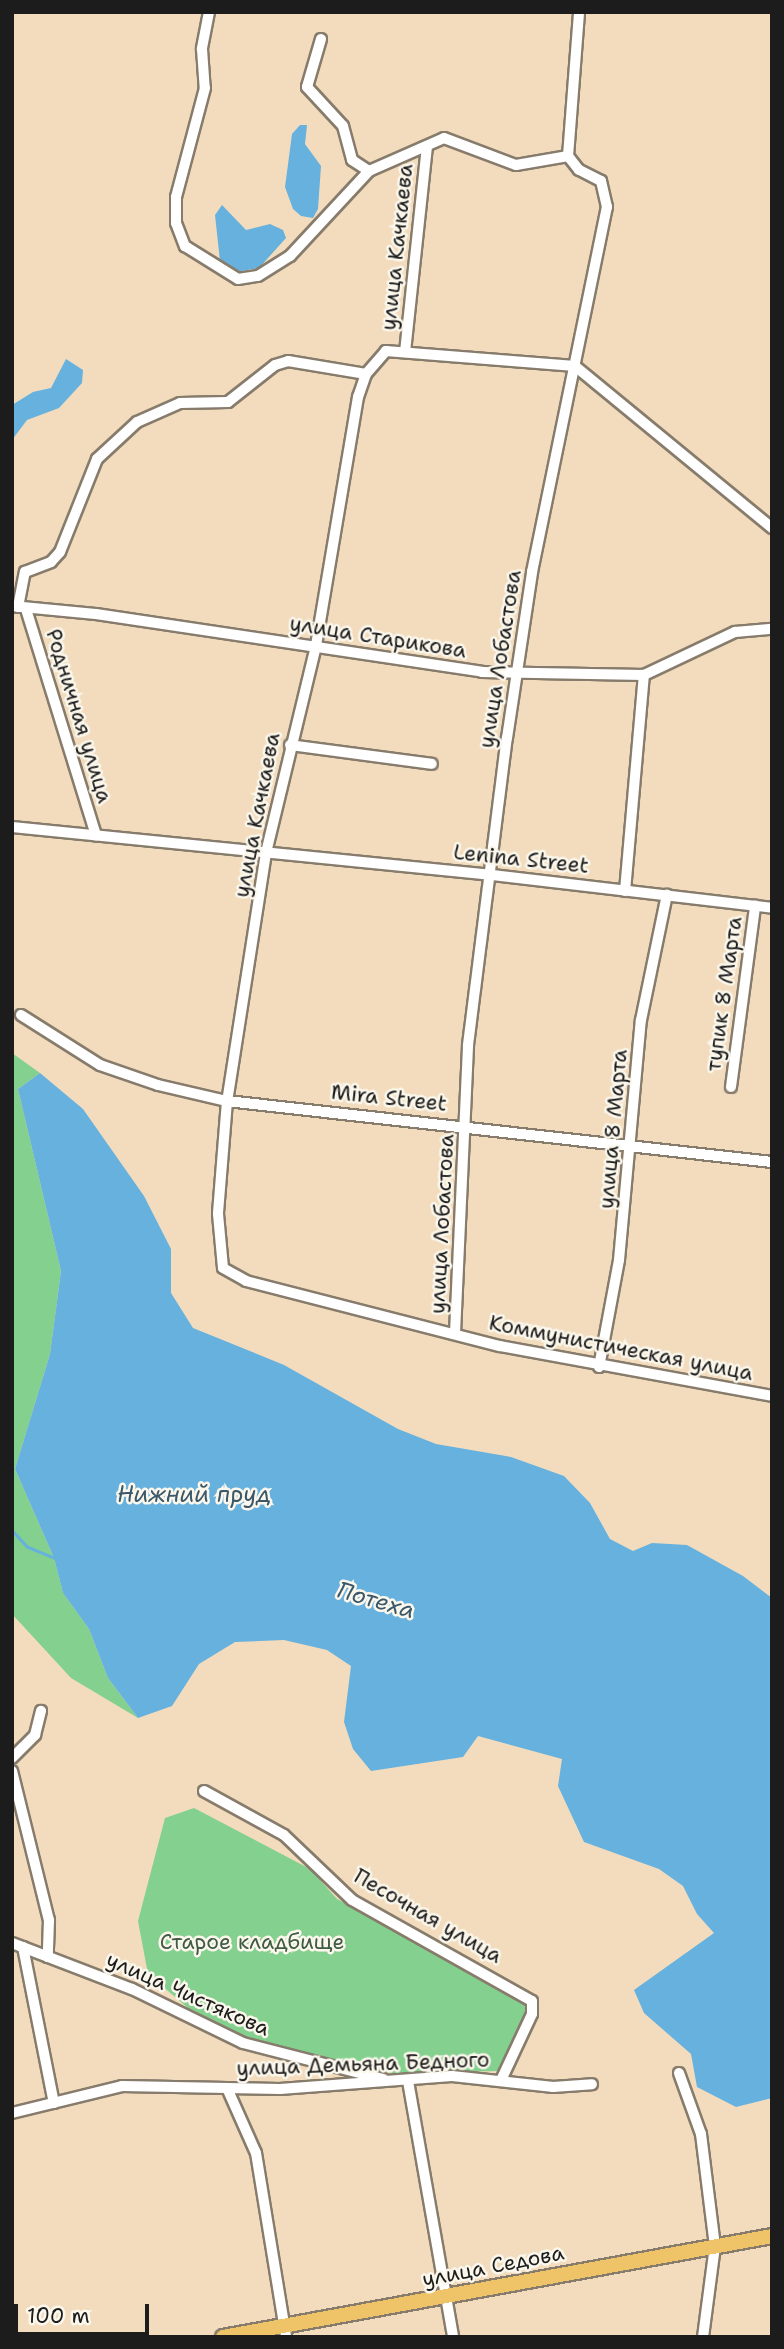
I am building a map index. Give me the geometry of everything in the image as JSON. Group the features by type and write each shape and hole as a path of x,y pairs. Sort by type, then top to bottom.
{"main road":[{"name":"улица Седова","path":"223,2337 285,2331 449,2296 772,2236"}],"street":[{"path":"209,12 202,49 205,88 176,197 176,223 185,246 238,279 258,276 290,256 369,171 444,138 516,165 568,156 579,12"},
{"name":"улица Качкаева","path":"321,39 307,87 343,126 352,160 369,171"},
{"name":"улица Качкаева","path":"223,1268 218,1213 227,1101 266,853 316,646 358,397 366,374 386,351 405,352 427,146"},
{"name":"улица Лобастова","path":"455,1333 467,1125 469,1036 493,875 502,775 532,572 607,207 601,181 579,170 568,156"},
{"path":"405,352 575,366 772,528"},
{"path":"19,607 25,572 51,562 60,552 97,458 136,422 180,403 228,402 275,365 288,361 366,374"},
{"name":"улица Старикова","path":"19,607 96,614 316,646 431,667 644,675 735,632 772,629"},
{"name":"Родничная улица","path":"19,607 96,835"},
{"path":"625,891 644,675"},
{"path":"290,745 432,764"},
{"name":"Lenina Street","path":"12,827 493,875 772,908"},
{"name":"улица 8 Марта","path":"599,1367 619,1260 633,1146 641,1020 667,895"},
{"name":"тупик 8 Марта","path":"731,1087 755,906"},
{"name":"Mira Street","path":"21,1015 100,1065 227,1101 467,1125 772,1162"},
{"name":"Коммунистическая улица","path":"223,1268 246,1280 599,1367 772,1396"},
{"path":"12,1758 35,1735 41,1711"},
{"path":"12,1771 49,1920 48,1956"},
{"name":"Песочная улица","path":"204,1791 284,1835 352,1900 532,2001 532,2014 502,2078"},
{"path":"18,1945 54,2103"},
{"name":"улица Чистякова","path":"18,1945 132,1989 243,2043 392,2082"},
{"path":"679,2073 701,2134 715,2246 703,2337"},
{"name":"улица Демьяна Бедного","path":"12,2113 122,2086 227,2088 392,2082 452,2076 502,2078 553,2087 592,2084"},
{"path":"408,2081 449,2296 453,2337"},
{"path":"227,2088 256,2153 285,2331"}],"green space":[{"path":"12,1053 40,1073 18,1089 61,1271 50,1354 15,1469 54,1558 63,1593 89,1629 108,1678 138,1718 71,1678 12,1614"},
{"name":"Старое кладбище","path":"194,1808 310,1869 337,1899 476,1968 524,1999 529,2013 501,2071 393,2073 299,2059 214,2030 148,1974 138,1921 165,1818"}],"water":[{"path":"300,125 307,125 305,144 321,166 318,209 313,218 301,216 293,209 285,187 292,134"},
{"path":"222,205 246,230 270,224 283,230 286,238 259,268 236,272 220,261 215,215"},
{"path":"66,359 83,370 82,383 59,408 27,420 12,440 12,405 33,392 51,388"},
{"name":"Нижний пруд","path":"40,1073 83,1109 144,1196 171,1249 171,1293 193,1328 284,1365 398,1429 436,1444 511,1457 564,1476 590,1503 610,1539 633,1551 652,1543 687,1545 743,1576 772,1598 772,2098 736,2107 697,2087 691,2054 644,2013 634,1990 714,1933 697,1914 683,1886 659,1869 584,1842 558,1786 562,1759 478,1736 463,1757 371,1771 353,1749 344,1722 351,1666 327,1650 284,1640 235,1642 199,1664 172,1706 138,1718 108,1678 89,1629 63,1593 54,1558 15,1469 50,1354 61,1271 18,1089"}],"waterway":[{"name":"Потеха","path":"12,1530 28,1547 55,1558"}]}
